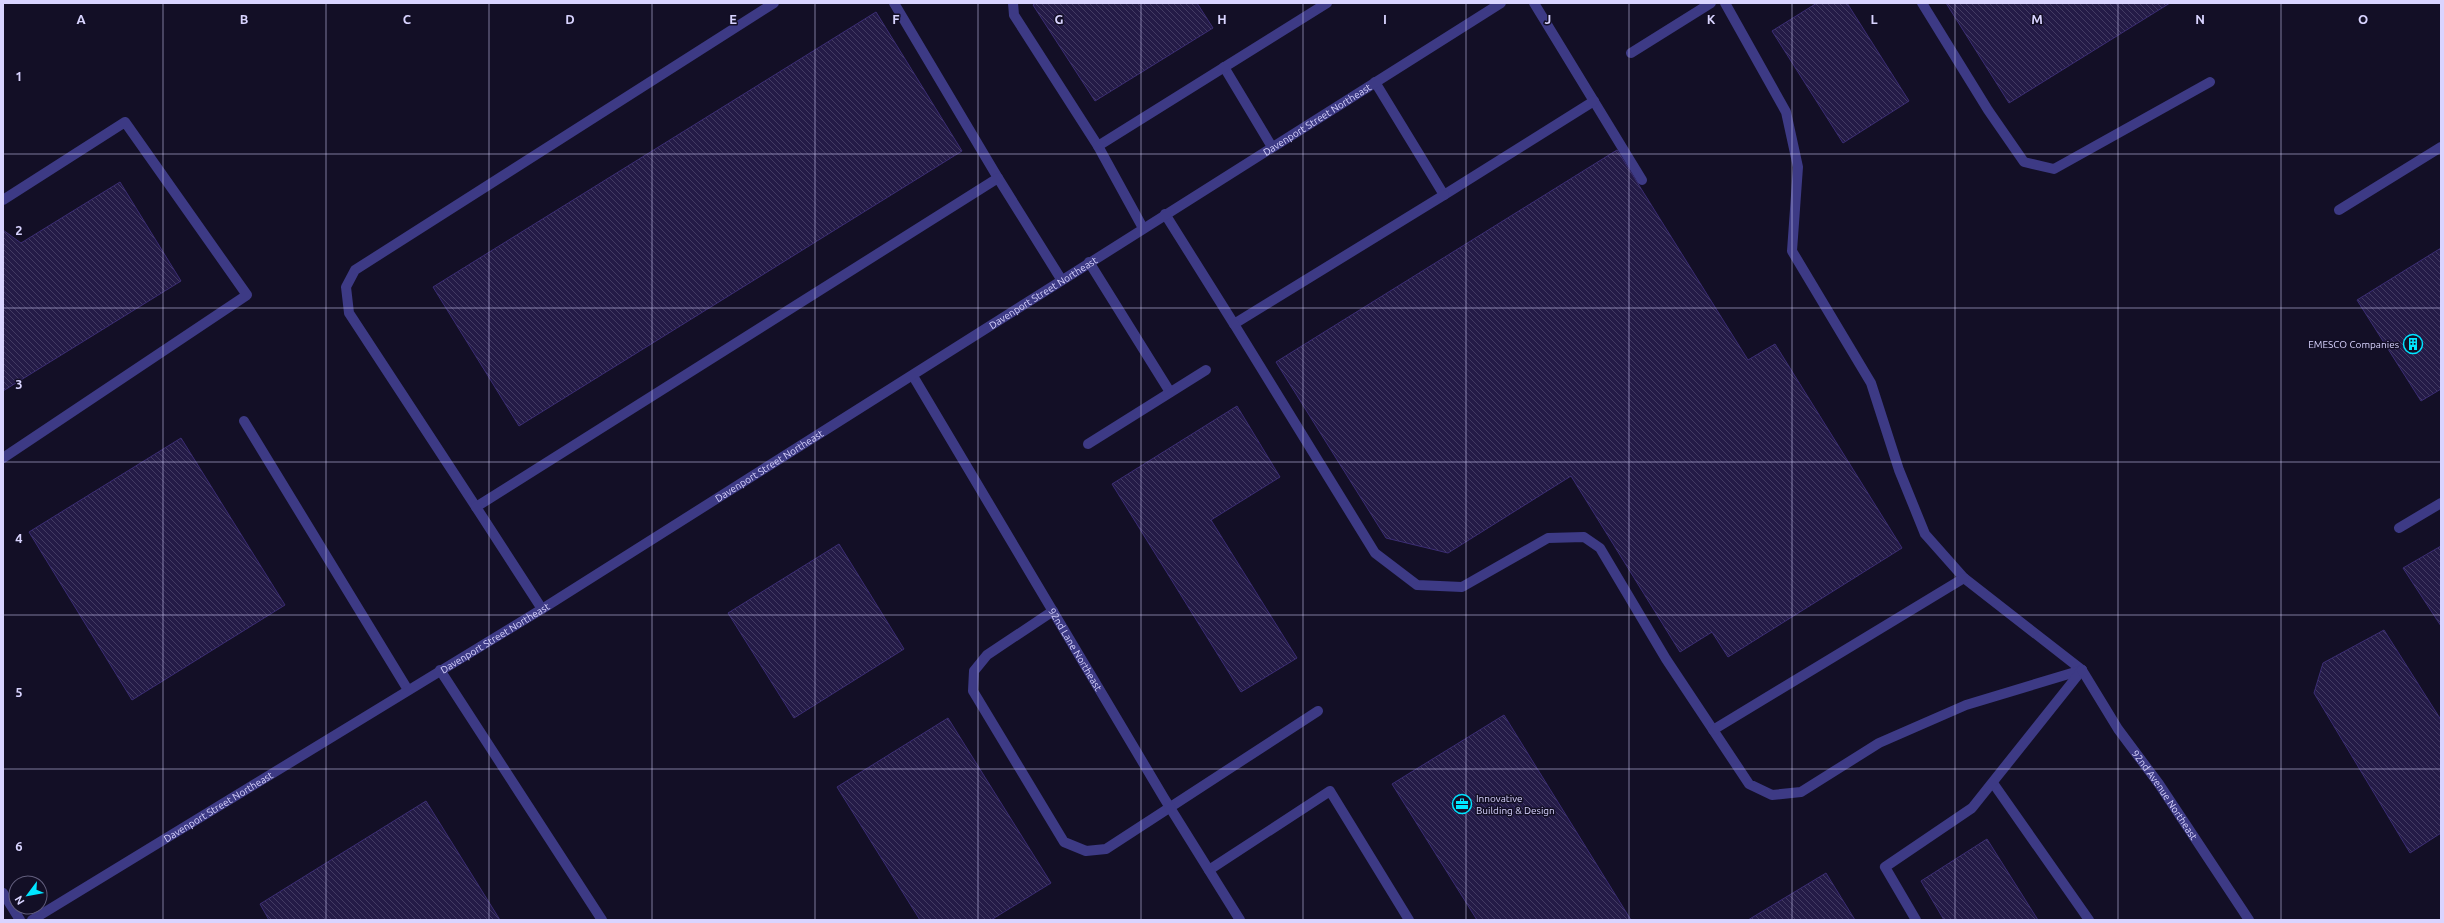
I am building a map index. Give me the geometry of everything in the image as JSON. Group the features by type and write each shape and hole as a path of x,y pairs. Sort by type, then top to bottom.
{"street":[{"path":"542,609 349,313 346,286 355,270 774,3"},
{"path":"894,3 998,178 1061,279"},
{"path":"1013,3 1014,15 1098,146 1143,228"},
{"path":"1098,146 1327,3"},
{"name":"Davenport Street Northeast","path":"32,920 542,609 913,376 1061,279 1501,3"},
{"path":"1534,3 1642,180"},
{"path":"1631,52 1711,3"},
{"path":"1725,3 1786,112 1798,168 1792,250 1871,383 1899,470 1925,534 1964,578 2082,670"},
{"path":"1922,3 1988,110 2024,162 2054,170 2210,82"},
{"path":"1224,67 1272,147"},
{"path":"1375,82 1444,195"},
{"path":"1234,324 1594,101"},
{"path":"3,200 126,122 247,295 3,458"},
{"path":"2338,210 2441,147"},
{"path":"476,507 998,178"},
{"path":"1165,214 1375,553 1417,585 1462,586 1548,538 1584,537 1600,548 1666,659 1749,784 1772,795 1801,792 1879,743 1944,714 1966,705 2082,670"},
{"path":"1089,262 1170,392"},
{"path":"1088,444 1206,370"},
{"name":"92nd Lane Northeast","path":"913,376 1170,808 1240,920"},
{"path":"244,421 408,690"},
{"path":"2399,528 2441,503"},
{"path":"1713,730 1964,578"},
{"path":"1053,611 987,655 974,671 973,691 1064,842 1086,850 1106,849 1318,711"},
{"path":"440,670 602,920"},
{"path":"1916,920 1885,867 1972,808 2082,670"},
{"name":"92nd Avenue Northeast","path":"2082,670 2118,729 2159,784 2249,920"},
{"path":"1993,783 2088,920"},
{"path":"1209,870 1330,791 1409,920"},
{"path":"3,893 20,920"}],"building":[{"path":"1036,3 1197,3 1213,28 1095,101 1033,5"},
{"path":"1817,3 1847,3 1909,101 1843,143 1772,31"},
{"path":"1946,3 2170,3 2009,103"},
{"path":"876,12 962,151 519,426 433,287"},
{"path":"1617,150 1748,360 1775,344 1902,548 1728,657 1712,632 1680,652 1571,476 1448,553 1386,538 1276,362"},
{"path":"120,182 181,281 3,391 3,230 21,243"},
{"name":"EMESCO Companies","path":"2441,248 2441,389 2421,401 2357,300"},
{"path":"1237,406 1280,477 1211,520 1297,658 1241,692 1112,484"},
{"path":"181,438 285,605 132,700 29,532"},
{"path":"839,544 904,649 794,718 728,613"},
{"path":"2441,546 2441,626 2403,568"},
{"path":"2384,630 2441,720 2441,833 2410,853 2314,693 2323,663"},
{"path":"1504,715 1631,920 1477,920 1392,784"},
{"path":"948,718 1051,883 991,920 920,920 837,787"},
{"path":"426,801 500,920 269,920 260,904"},
{"path":"1987,839 2038,920 1944,920 1921,881"},
{"path":"1826,873 1855,920 1748,920"}],"place":[{"name":"EMESCO Companies","path":"2413,344"},
{"name":"Innovative Building & Design","path":"1462,804"}]}
